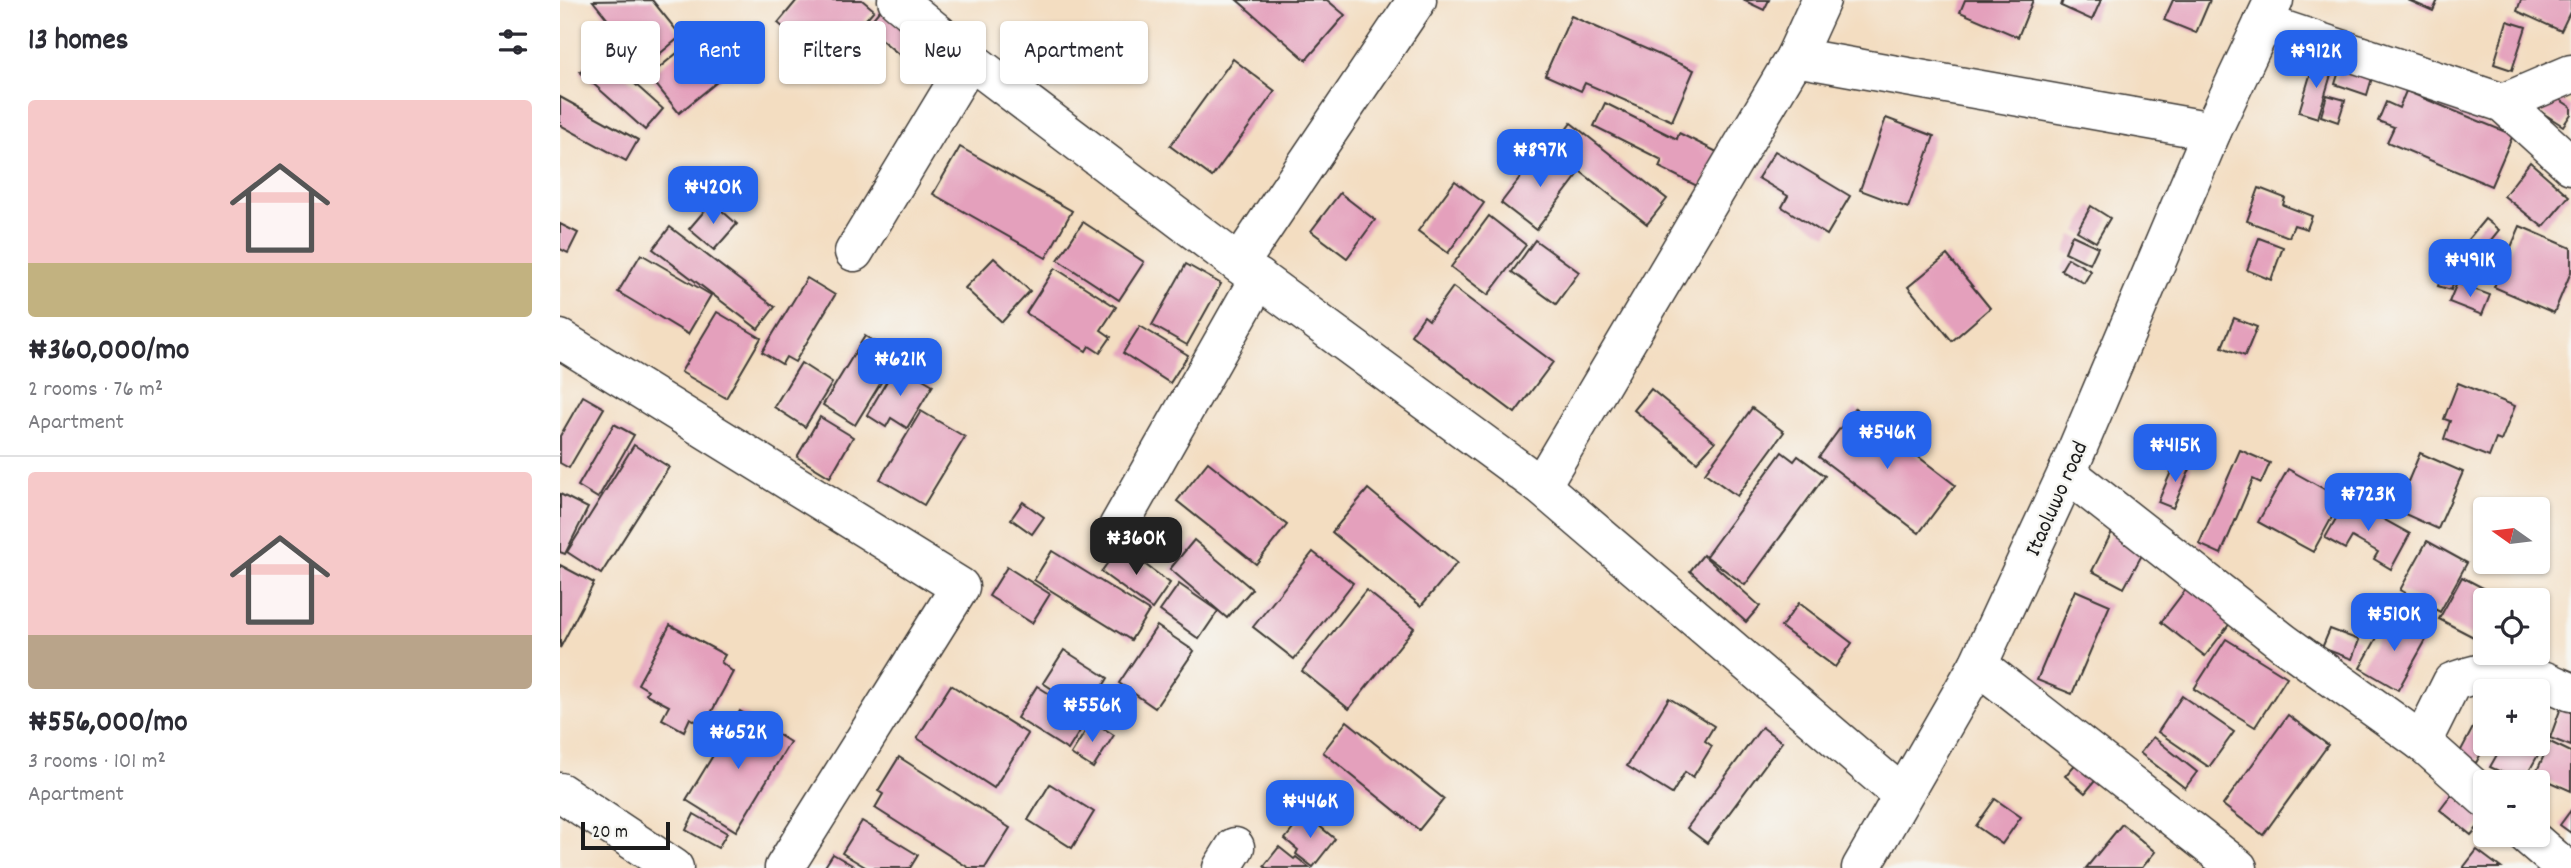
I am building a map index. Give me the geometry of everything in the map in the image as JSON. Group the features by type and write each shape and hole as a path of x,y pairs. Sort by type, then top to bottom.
{"street":[{"path":"897,0 923,21"},
{"path":"1118,527 1249,271 1416,0"},
{"path":"1541,486 1795,57 1821,0"},
{"path":"2268,11 2503,103 2571,165"},
{"name":"Itaoluwo road","path":"1861,868 1978,665 2067,473 2212,131 2268,11"},
{"path":"1795,57 2212,131"},
{"path":"986,72 1249,271 1541,486 1902,795"},
{"path":"2503,103 2571,74"},
{"path":"854,252 956,84"},
{"path":"560,339 960,587 784,868"},
{"path":"2067,473 2284,643 2422,742 2473,787"},
{"path":"1978,665 2238,868"},
{"path":"2422,742 2452,682 2483,671 2503,668 2523,671 2571,692"},
{"path":"560,792 674,868"},
{"path":"2541,847 2566,868"}],"building":[{"path":"652,0 674,27 674,42 660,54 660,21 609,21 593,1"},
{"path":"797,0 862,0 874,10 864,21 780,21"},
{"path":"1237,0 1327,0 1345,15 1306,60"},
{"path":"1743,0 1769,0 1764,10"},
{"path":"1965,0 2033,0 2018,37 1960,12"},
{"path":"2063,0 2101,0 2092,20 2061,6"},
{"path":"2173,0 2210,0 2196,33 2164,20"},
{"path":"2408,0 2438,0 2433,11"},
{"path":"2521,0 2571,0 2571,10 2561,31 2517,11"},
{"path":"884,5 905,21 900,21 900,55 886,44 886,21 871,21"},
{"path":"1571,16 1694,70 1672,121 1585,83 1581,91 1545,75"},
{"path":"2507,21 2526,27 2512,70 2494,64"},
{"path":"674,56 674,84 715,84 679,113 655,84 660,84 660,67"},
{"path":"1233,59 1275,91 1212,177 1170,146"},
{"path":"2314,62 2333,68 2318,118 2299,112"},
{"path":"2340,68 2372,78 2367,95 2335,84"},
{"path":"593,84 635,84 663,109 645,130"},
{"path":"2545,90 2571,107 2571,114 2563,126 2535,108"},
{"path":"2406,91 2513,135 2491,186 2387,142 2394,127 2378,121 2386,102 2399,108"},
{"path":"2327,95 2345,100 2338,122 2321,116"},
{"path":"560,97 638,140 626,161 560,125"},
{"path":"1605,103 1677,139 1679,133 1719,153 1701,188 1659,167 1662,160 1594,126"},
{"path":"1886,118 1934,136 1908,208 1860,190"},
{"path":"1571,123 1667,199 1647,224 1552,149"},
{"path":"960,147 1072,211 1046,258 933,194"},
{"path":"1543,148 1578,175 1536,230 1501,203"},
{"path":"1775,151 1850,196 1827,235 1782,207 1788,196 1758,178"},
{"path":"2530,162 2569,196 2543,227 2504,196"},
{"path":"1455,181 1484,203 1448,253 1418,231"},
{"path":"2259,188 2285,198 2283,205 2312,216 2307,229 2294,225 2289,237 2247,221"},
{"path":"1340,193 1375,220 1347,258 1311,231"},
{"path":"712,202 737,224 714,250 689,229"},
{"path":"2091,206 2110,218 2096,242 2077,231"},
{"path":"1489,216 1526,245 1488,295 1451,267"},
{"path":"2485,219 2499,230 2470,266 2456,254"},
{"path":"1083,222 1144,262 1119,300 1058,260"},
{"path":"560,224 578,233 568,253 560,249"},
{"path":"2520,226 2571,248 2571,272 2554,313 2494,287"},
{"path":"670,227 775,307 758,329 653,249"},
{"path":"2072,235 2098,247 2090,264 2065,252"},
{"path":"2259,238 2283,247 2271,280 2247,270"},
{"path":"1535,240 1579,272 1556,304 1512,272"},
{"path":"641,254 711,295 688,334 618,292"},
{"path":"1947,255 1990,308 1952,341 1908,287"},
{"path":"994,258 1030,291 1002,322 965,288"},
{"path":"2068,258 2091,271 2084,283 2061,270"},
{"path":"1186,264 1221,284 1187,345 1152,325"},
{"path":"1055,268 1116,307 1101,330 1111,337 1100,353 1089,346 1086,351 1026,313"},
{"path":"2443,270 2456,274 2451,290 2438,286"},
{"path":"807,278 835,295 795,362 786,357 782,364 762,352"},
{"path":"2457,283 2490,295 2482,315 2449,302"},
{"path":"1453,287 1553,362 1515,413 1411,335 1424,316 1429,320"},
{"path":"717,312 761,338 726,398 681,372"},
{"path":"2234,318 2257,327 2245,356 2222,347"},
{"path":"1140,326 1188,355 1170,383 1123,353"},
{"path":"865,336 897,356 855,425 823,405"},
{"path":"801,363 832,383 805,427 774,407"},
{"path":"897,364 933,385 907,428 891,418 886,427 867,415"},
{"path":"2458,383 2515,406 2501,441 2496,439 2489,457 2444,439 2450,421 2444,419"},
{"path":"1651,389 1715,442 1697,462 1634,410"},
{"path":"583,396 604,408 569,468 560,463 560,436"},
{"path":"1752,408 1784,432 1737,496 1705,473"},
{"path":"1855,408 1955,485 1919,533 1819,457"},
{"path":"921,411 965,437 924,505 880,479"},
{"path":"820,417 853,437 830,477 797,457"},
{"path":"614,424 634,435 598,498 578,486"},
{"path":"634,445 669,467 601,574 567,552"},
{"path":"2240,450 2270,463 2261,483 2253,479 2221,554 2199,544"},
{"path":"1782,452 1794,461 1798,456 1825,476 1745,585 1706,556"},
{"path":"2420,453 2463,472 2438,529 2396,510"},
{"path":"2176,460 2191,467 2173,508 2158,502"},
{"path":"1208,462 1287,525 1256,564 1177,501"},
{"path":"2288,469 2342,499 2313,552 2258,522"},
{"path":"1368,489 1457,563 1421,606 1332,532"},
{"path":"560,494 588,508 565,554 560,552"},
{"path":"2347,499 2410,534 2391,569 2374,559 2378,552 2352,537 2345,549 2325,538"},
{"path":"1023,502 1044,517 1032,534 1011,519"},
{"path":"2115,526 2148,544 2124,588 2092,571"},
{"path":"1194,540 1252,589 1227,618 1170,569"},
{"path":"2427,541 2467,563 2440,612 2400,590"},
{"path":"1120,546 1170,583 1152,609 1101,572"},
{"path":"1052,551 1149,611 1131,640 1034,580"},
{"path":"1313,552 1353,583 1294,659 1253,627"},
{"path":"1703,555 1760,606 1746,622 1690,571"},
{"path":"560,565 594,583 560,648"},
{"path":"1007,567 1050,594 1032,623 989,596"},
{"path":"2462,577 2483,588 2473,588 2473,637 2439,619"},
{"path":"1179,584 1218,611 1199,639 1160,611"},
{"path":"2190,584 2234,618 2205,656 2161,622"},
{"path":"1366,590 1414,628 1349,709 1302,671"},
{"path":"2075,590 2110,605 2072,694 2037,680"},
{"path":"1799,603 1852,643 1835,667 1781,627"},
{"path":"2389,616 2427,638 2398,690 2360,668"},
{"path":"670,625 725,655 721,662 733,672 704,726 690,718 684,731 662,719 669,706 646,694 648,690 638,684"},
{"path":"1157,626 1194,651 1155,708 1119,683"},
{"path":"2330,629 2359,640 2352,659 2322,648"},
{"path":"2226,639 2287,677 2255,727 2194,689"},
{"path":"1064,650 1108,678 1087,712 1043,683"},
{"path":"951,685 1028,734 994,788 917,738"},
{"path":"1037,686 1088,718 1068,750 1017,718"},
{"path":"2182,696 2234,732 2209,767 2158,732"},
{"path":"1669,698 1714,726 1705,741 1712,746 1693,777 1685,772 1672,794 1627,766"},
{"path":"2563,702 2571,705 2571,746 2550,738"},
{"path":"740,711 790,742 736,831 686,800"},
{"path":"2288,715 2328,745 2263,835 2223,805"},
{"path":"1092,721 1114,735 1093,768 1071,754"},
{"path":"1347,721 1444,799 1419,830 1323,752"},
{"path":"1762,727 1782,742 1707,843 1687,828"},
{"path":"2473,728 2473,756 2480,756 2476,763 2459,754"},
{"path":"2153,737 2197,772 2185,788 2140,753"},
{"path":"2550,742 2571,752 2571,791 2550,782 2550,770 2537,770 2544,756 2550,756"},
{"path":"2496,756 2537,756 2530,770 2497,770 2490,767"},
{"path":"899,757 1010,828 985,868 969,868 875,808 883,794 878,791"},
{"path":"2080,759 2099,776 2085,793 2065,776"},
{"path":"1050,784 1094,812 1072,848 1028,820"},
{"path":"2453,793 2473,809 2473,833 2471,835 2440,810"},
{"path":"1995,799 2021,817 2002,844 1976,826"},
{"path":"2571,810 2571,833 2560,825"},
{"path":"694,814 727,833 718,848 686,830"},
{"path":"1305,814 1335,839 1313,867 1296,854 1298,850 1285,839"},
{"path":"862,821 918,855 910,868 867,868 842,853"},
{"path":"2122,824 2155,852 2142,868 2086,868"},
{"path":"1279,847 1310,868 1266,868 1264,866"},
{"path":"2477,850 2501,868 2463,868"},
{"path":"833,854 857,868 824,868"}]}
